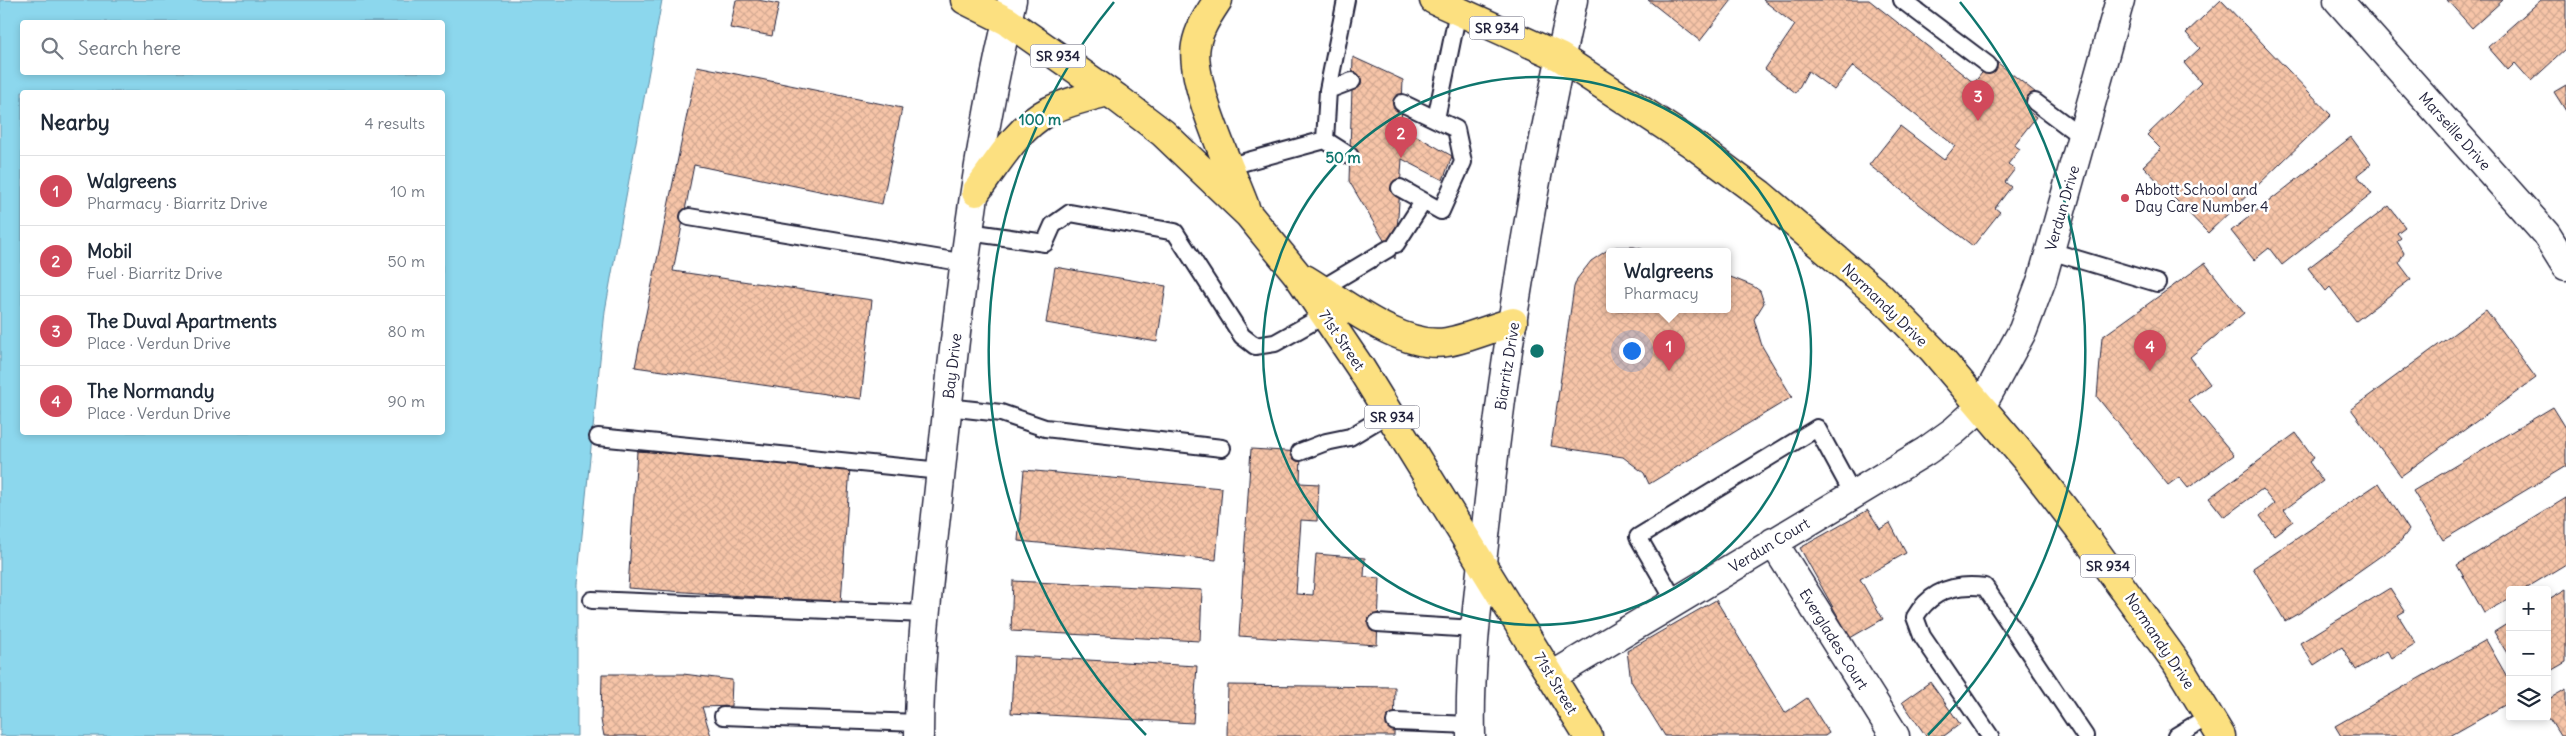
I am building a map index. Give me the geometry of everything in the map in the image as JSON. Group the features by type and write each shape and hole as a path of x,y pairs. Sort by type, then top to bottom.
{"main road":[{"name":"SR 934","path":"966,0 1009,10 1108,92 1163,133 1248,214 1297,274 1323,302"},
{"path":"1218,0 1204,20 1196,45 1196,69 1202,94 1248,214"},
{"name":"Normandy Drive","path":"1446,5 1560,57 1691,143 1760,194 1820,243 1880,298 1920,337 2028,462 2129,595 2176,662 2215,726"},
{"path":"976,192 1023,131 1036,119 1050,111 1108,92"},
{"path":"1323,302 1411,339 1446,342 1513,322"},
{"name":"71st Street","path":"1323,302 1588,736"}],"street":[{"name":"Biarritz Drive","path":"1471,731 1471,673 1496,438 1513,322 1560,57 1573,0"},
{"name":"Verdun Drive","path":"1980,407 2024,330 2050,251 2120,0"},
{"name":"Marseille Drive","path":"2338,0 2546,234 2566,266"},
{"name":"Bay Drive","path":"919,729 925,614 947,407 969,232 1009,10"},
{"name":"Verdun Court","path":"1552,676 1926,452 1954,431 1980,407"},
{"name":"Everglades Court","path":"1773,542 1895,736"}],"lane":[{"path":"1325,140 1328,90 1346,0"},
{"path":"1902,0 1988,65"},
{"path":"1436,119 1446,5"},
{"path":"1328,90 1352,81"},
{"path":"2035,102 2082,138"},
{"path":"1400,188 1440,211 1463,162 1456,129 1402,104"},
{"path":"1230,166 1325,140 1350,156"},
{"path":"969,232 1045,242 1053,225 1070,213 1175,232 1242,336 1255,346 1276,343 1392,246 1424,202"},
{"path":"689,217 966,262"},
{"path":"2050,251 2157,282"},
{"path":"947,407 1001,413 1045,428 1222,448"},
{"path":"1300,452 1326,442 1350,437 1390,414"},
{"path":"1676,603 1638,537 1817,428 1853,494"},
{"path":"598,437 941,471"},
{"path":"1990,736 1922,636 1915,617 1922,605 1951,587 1966,585 1985,587 2085,736"},
{"path":"592,600 925,614"},
{"path":"1377,623 1475,629"},
{"path":"723,716 919,729"},
{"path":"1395,722 1471,731"},
{"path":"2176,736 2215,726"}],"water":[{"path":"0,0 662,0 605,311 577,584 577,736 0,736"}],"building":[{"path":"736,0 758,0 779,4 772,36 730,28"},
{"path":"1648,0 1732,0 1700,41"},
{"path":"1763,0 1869,0 1974,83 1993,59 2040,96 2028,111 2036,117 2014,145 2020,149 2008,164 2015,169 2005,182 2011,187 1995,208 2000,212 1973,246 1869,165 1900,126 1944,160 1955,146 1853,66 1834,90 1808,71 1796,93 1765,69 1795,25"},
{"path":"2221,0 2331,115 2208,233 2143,166 2161,149 2147,135 2201,83 2184,63 2200,48 2186,33"},
{"path":"2447,0 2503,0 2472,28"},
{"path":"2541,0 2566,0 2566,49 2531,81 2515,63 2508,70 2488,47"},
{"path":"1353,57 1403,80 1401,127 1452,156 1443,180 1402,159 1395,259 1349,181"},
{"path":"697,66 902,108 882,204 694,165 673,271 872,300 861,399 635,367"},
{"path":"2566,85 2566,111 2554,92"},
{"path":"2351,137 2371,164 2357,175 2372,194 2282,265 2269,248 2254,260 2231,231"},
{"path":"2389,206 2405,227 2397,233 2401,238 2397,241 2404,253 2399,263 2411,279 2356,321 2330,287 2326,291 2308,268"},
{"path":"1634,247 1638,248 1614,248"},
{"path":"1606,251 1606,313 1731,313 1731,277 1753,286 1760,291 1764,303 1754,319 1762,346 1792,397 1649,484 1644,473 1623,457 1551,446 1574,287 1577,279 1591,261"},
{"path":"2205,263 2244,313 2190,357 2210,384 2188,400 2234,455 2188,488 2179,477 2168,485 2097,397 2102,337"},
{"path":"1055,267 1166,286 1157,342 1046,323"},
{"path":"2486,310 2536,378 2401,476 2351,409"},
{"path":"2553,407 2566,428 2566,466 2443,540 2413,491"},
{"path":"2296,433 2314,458 2309,462 2323,481 2284,510 2293,521 2274,535 2260,516 2274,504 2262,489 2224,517 2209,498"},
{"path":"1251,449 1301,452 1300,483 1319,484 1317,521 1301,520 1296,594 1313,595 1316,554 1365,558 1364,577 1380,578 1377,645 1239,636"},
{"path":"637,451 850,466 841,603 628,588"},
{"path":"1024,470 1222,488 1216,560 1018,541"},
{"path":"2379,483 2409,530 2399,543 2301,612 2285,621 2253,568"},
{"path":"2566,498 2566,564 2530,586 2506,586 2506,600 2484,613 2457,565"},
{"path":"1868,510 1880,529 1890,523 1906,553 1860,579 1883,619 1850,638 1800,548"},
{"path":"1013,581 1202,590 1200,641 1011,631"},
{"path":"2390,588 2405,611 2398,615 2416,644 2392,659 2387,651 2356,670 2342,647 2314,665 2300,643"},
{"path":"2566,589 2566,662 2551,671 2551,631 2551,598"},
{"path":"1716,600 1785,713 1807,698 1829,733 1825,736 1665,736 1631,681 1627,651"},
{"path":"2506,624 2506,652 2494,632"},
{"path":"2486,640 2506,675 2506,704 2450,736 2341,736 2335,726"},
{"path":"1014,656 1197,666 1193,723 1011,713"},
{"path":"602,674 683,674 732,680 731,706 702,707 711,736 604,736 601,720"},
{"path":"1930,682 1960,724 1944,736 1926,736 1902,702"},
{"path":"1228,685 1395,687 1394,736 1227,736"},
{"path":"2566,689 2566,736 2560,736 2551,721 2551,698"}],"place":[{"name":"The Duval Apartments","path":"1978,121"},
{"name":"Mobil","path":"1401,158"},
{"name":"Abbott School and Day Care Number 4","path":"2125,198"},
{"name":"Walgreens","path":"1669,371"},
{"name":"The Normandy","path":"2150,371"}]}
